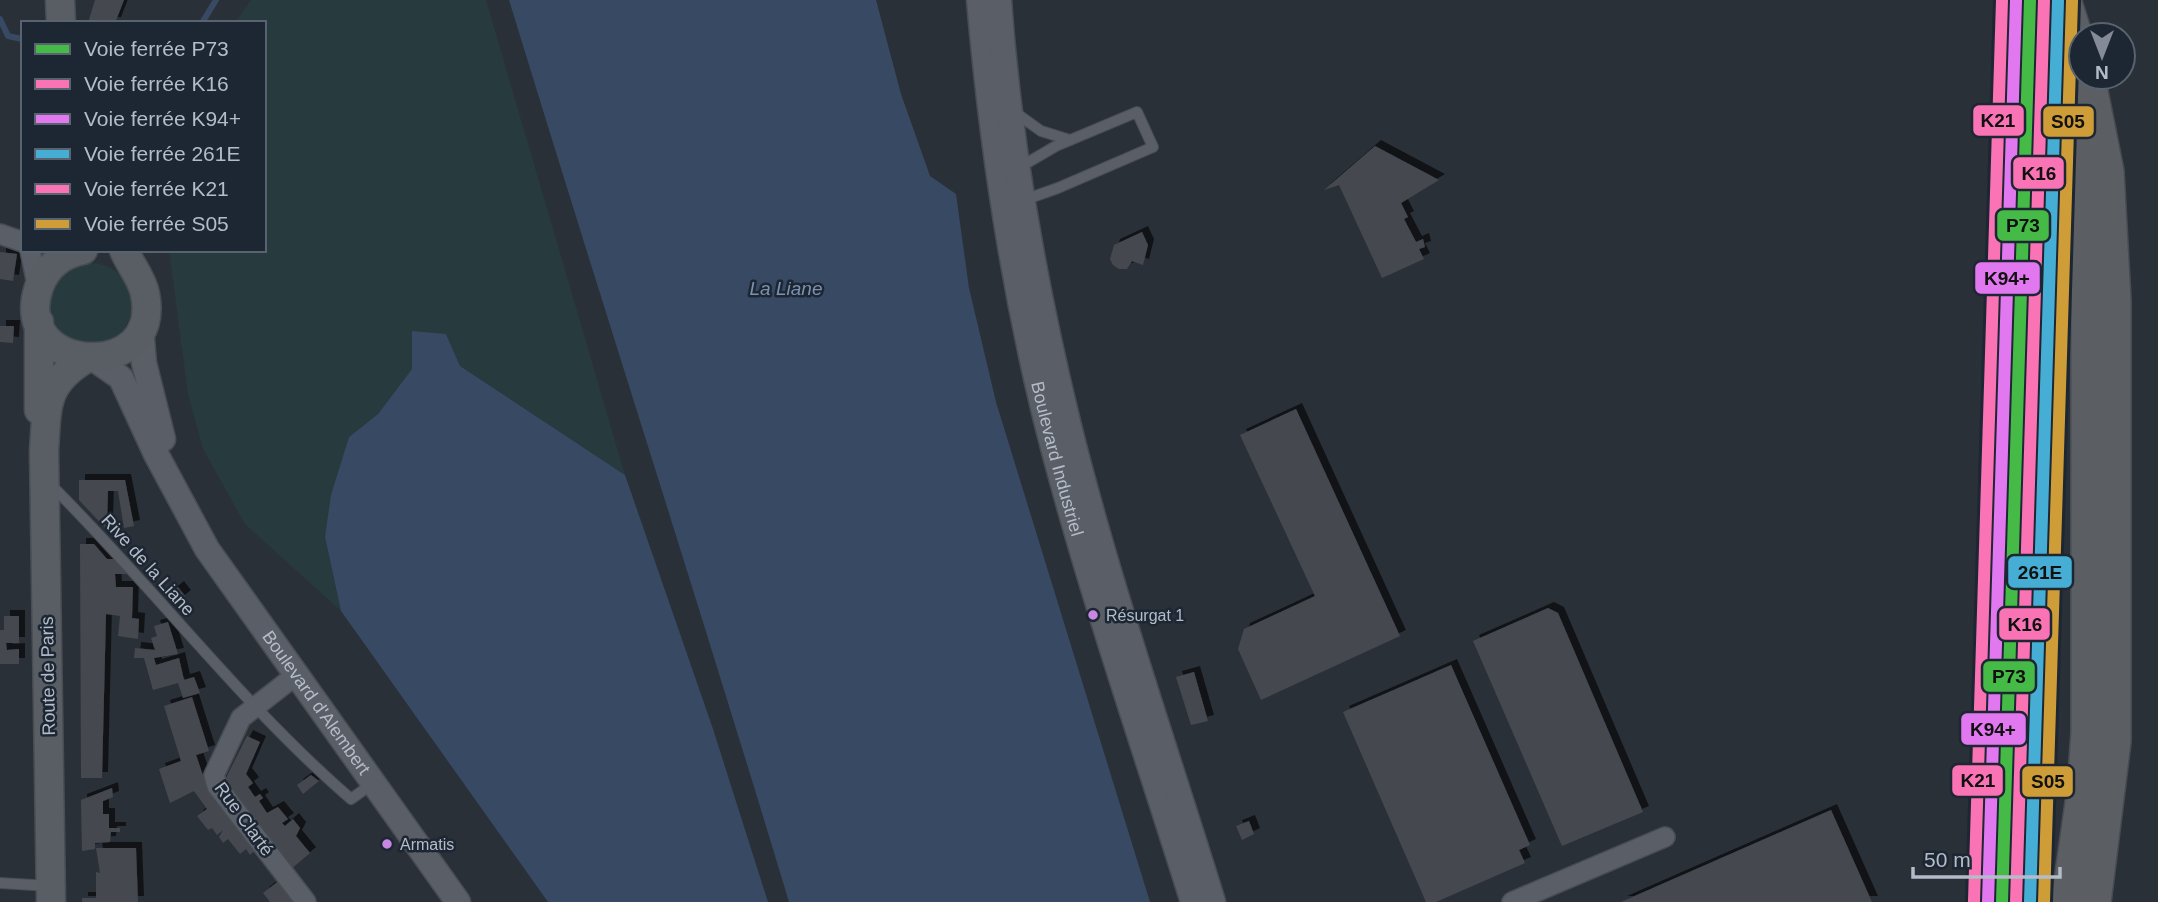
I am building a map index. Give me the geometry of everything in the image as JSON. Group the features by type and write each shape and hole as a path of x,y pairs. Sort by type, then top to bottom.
{"highway":[{"path":"2034,0 2058,73 2087,138 2109,200 2113,277 2115,684 2112,768 2094,902"},
{"path":"2064,0 2071,21"},
{"path":"2068,902 2084,789 2090,653 2088,272 2082,196 2088,91"}],"main road":[{"path":"43,0 45,21"},
{"path":"60,0 61,21"},
{"path":"38,289 52,266 73,252"},
{"path":"106,252 128,259 145,293 145,313 141,327"},
{"name":"Route de Paris","path":"38,289 38,411 45,479 51,894"},
{"path":"39,322 58,348 89,359"},
{"name":"Route de Paris","path":"44,450 52,388 66,371 89,359 122,349 141,327"}],"street":[{"name":"Boulevard Industriel","path":"979,0 1023,317 1064,485 1193,902"},
{"name":"Boulevard Industriel","path":"999,0 1017,169 1008,197 1045,325 1080,469 1213,902"},
{"path":"0,232 21,232"},
{"path":"0,232 21,241"},
{"path":"30,252 38,289"},
{"name":"Boulevard d'Alembert","path":"141,327 147,375 180,500"},
{"name":"Boulevard d'Alembert","path":"89,359 117,373 207,549 458,902"},
{"name":"Rue Clarté","path":"296,675 255,705 236,725 215,771 215,783 306,902"},
{"path":"1512,902 1665,837"}],"lane":[{"path":"1009,106 1041,131 1070,140"},
{"path":"1008,197 1058,188 1153,147 1137,112 1070,140 1017,169"},
{"name":"Rive de la Liane","path":"45,479 255,705 351,799 373,783"},
{"path":"0,883 51,894"}],"green space":[{"path":"251,0 486,0 625,475 460,366 446,334 412,369 378,414 349,437 325,537 341,611 245,524 203,449 188,394 169,252 266,252 266,21 236,21"},
{"path":"91,263 107,266 120,275 129,288 132,304 129,320 120,333 107,342 91,345 75,342 62,333 53,320 50,304 53,288 62,275 75,266"}],"water":[{"name":"La Liane","path":"509,0 876,0 901,94 930,176 956,194 969,288 996,402 1150,902 789,902"},
{"path":"412,331 446,334 460,366 625,475 713,729 768,902 548,902 341,611 325,537 331,495 349,437 378,414 412,369"}],"building":[{"path":"95,0 124,0 116,21 89,21"},
{"path":"1375,146 1439,180 1401,203 1408,217 1404,219 1416,242 1423,239 1425,247 1419,249 1424,259 1382,278 1339,185 1324,190"},
{"path":"1142,232 1148,245 1143,265 1132,261 1127,269 1119,269 1113,265 1110,259 1114,245"},
{"path":"0,252 17,254 13,281 0,279"},
{"path":"0,326 14,326 13,343 0,342"},
{"path":"1296,409 1400,636 1261,700 1238,649 1244,629 1315,596 1240,435"},
{"path":"79,480 125,480 134,526 124,528 118,491 108,491 107,524 112,528 108,531 79,500"},
{"path":"80,544 94,544 107,559 114,559 127,574 115,574 116,587 133,587 132,618 139,619 138,639 118,636 120,616 106,614 102,778 81,778"},
{"path":"178,587 185,596 175,604 168,595"},
{"path":"1548,608 1558,613 1643,812 1562,846 1473,641"},
{"path":"4,616 19,616 19,643 6,643 7,650 19,649 19,664 0,664 0,630 4,630"},
{"path":"168,622 178,654 154,658 156,665 179,658 184,680 194,677 200,693 183,698 178,683 153,690 144,658 134,658 135,648 155,650 151,638 157,636 154,626"},
{"path":"1451,665 1530,845 1519,850 1525,863 1436,902 1426,902 1343,712"},
{"path":"1194,672 1208,721 1191,725 1176,677"},
{"path":"192,697 209,751 196,755 206,784 256,849 250,855 246,849 240,854 228,839 223,843 219,837 223,830 217,835 212,828 208,830 197,816 207,809 194,791 170,803 159,769 181,761 164,706"},
{"path":"247,736 260,742 246,774 253,783 248,787 255,797 260,794 263,798 259,801 267,813 278,807 288,819 282,823 285,826 293,819 300,828 296,836 310,853 290,870 224,782"},
{"path":"311,775 319,781 303,794 297,785"},
{"path":"112,788 113,797 103,801 103,814 109,814 109,828 120,828 120,832 111,832 110,842 95,843 95,849 82,851 81,800"},
{"path":"1831,810 1872,902 1621,902"},
{"path":"1249,821 1254,834 1242,840 1236,826"},
{"path":"96,848 136,848 138,902 82,902 82,898 96,898 96,872 100,873"},
{"path":"280,880 297,902 270,902 263,893"}],"waterway":[{"path":"203,21 216,0"},
{"path":"0,19 8,36 21,39"}],"rail line":[{"name":"K21","path":"1974,901 2002,0"},
{"name":"K94+","path":"1988,902 2016,0"},
{"name":"P73","path":"2002,902 2030,0"},
{"name":"K16","path":"2016,902 2044,0"},
{"name":"261E","path":"2030,902 2058,1"},
{"name":"S05","path":"2044,902 2072,1"}],"place":[{"name":"Résurgat 1","path":"1093,615"},
{"name":"Armatis","path":"387,844"}]}
